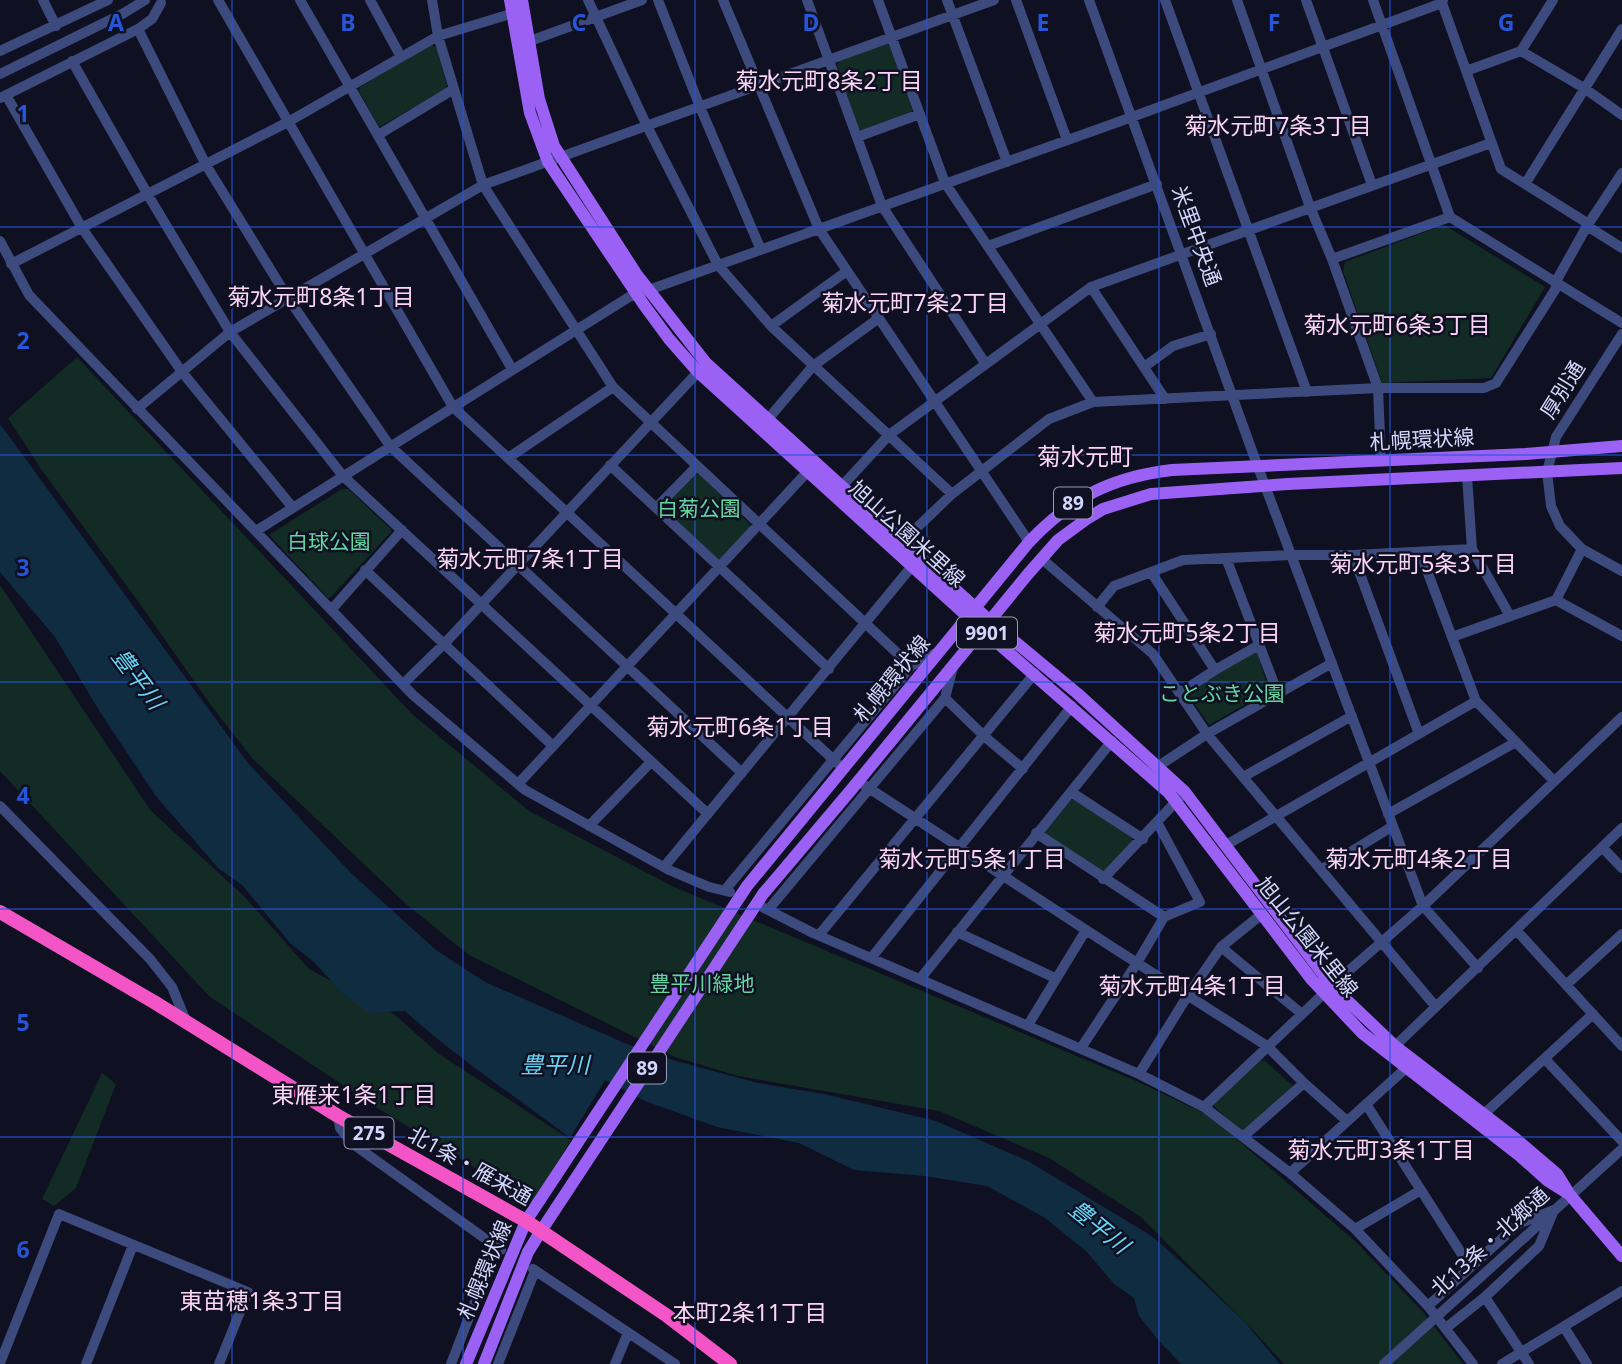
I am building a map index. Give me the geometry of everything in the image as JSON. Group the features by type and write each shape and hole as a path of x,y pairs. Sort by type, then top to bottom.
{"highway":[{"name":"北1条・雁来通","path":"0,912 154,1002 338,1116 541,1231 666,1315 730,1364"}],"main road":[{"name":"旭山公園米里線","path":"510,0 520,8 530,41 539,99 554,159"},
{"name":"旭山公園米里線","path":"520,8 530,113 554,159 642,292 669,339 698,372 812,467 842,486 904,541 971,612"},
{"name":"旭山公園米里線","path":"642,292 706,363 768,419 812,467 913,565 986,625 1078,694 1181,797 1226,845 1362,1033 1520,1156 1548,1181 1570,1195"},
{"name":"札幌環状線","path":"466,1364 526,1222 747,886 1029,542 1068,506 1115,482 1146,473 1172,470 1381,461 1622,446"},
{"name":"札幌環状線","path":"484,1364 528,1252 733,936 763,894 1058,540 1103,509 1151,494 1622,468"},
{"name":"旭山公園米里線","path":"986,625 1035,674 1112,741 1152,770"},
{"name":"旭山公園米里線","path":"1181,797 1262,914 1329,990 1556,1174 1570,1195 1622,1256"}],"street":[{"path":"43,0 56,26"},
{"path":"0,51 108,0"},
{"path":"0,74 145,0"},
{"path":"219,0 453,407 835,762"},
{"path":"300,0 512,369"},
{"path":"370,0 401,57"},
{"path":"432,0 438,36 483,185 613,387 911,666"},
{"path":"588,0 647,126 718,265 771,326 952,494"},
{"path":"530,41 629,2 642,0"},
{"path":"658,0 761,250"},
{"path":"723,0 819,229 1029,542"},
{"path":"807,0 882,206 985,363"},
{"path":"878,0 945,183 1093,402"},
{"path":"947,0 1007,162"},
{"path":"137,409 230,332 483,185 994,0"},
{"path":"1016,0 1067,140"},
{"name":"米里中央通","path":"1089,0 1423,906"},
{"path":"1165,0 1307,392"},
{"path":"1237,0 1310,208 1332,259 1378,388 1381,461"},
{"path":"1306,0 1372,185"},
{"path":"1373,0 1450,217 1622,323"},
{"path":"1466,71 1521,51 1553,0"},
{"path":"124,13 164,1"},
{"path":"164,1 152,19 138,29 3,96 82,228 183,372 293,508"},
{"path":"256,531 512,369 642,292 1132,117 1382,26 1442,1 1502,169 1622,248"},
{"path":"11,264 288,122 438,36 520,8"},
{"path":"138,29 206,165 288,298 390,446 742,773"},
{"path":"1525,184 1622,29"},
{"path":"1521,51 1584,88 1622,115"},
{"path":"72,61 230,332 343,476 708,814"},
{"path":"378,135 454,89"},
{"path":"857,137 920,114"},
{"path":"842,486 889,435 1091,287 1491,143"},
{"path":"904,541 952,494 1049,419 1093,402 1378,388 1484,388 1496,383 1557,284 1587,226 1622,173"},
{"path":"988,246 1157,184"},
{"path":"1332,259 1450,217"},
{"path":"0,241 29,295 403,684 518,784 664,867 709,887 727,891 911,666 941,650"},
{"path":"771,326 846,271"},
{"path":"1091,287 1165,399"},
{"path":"768,419 813,366 879,318"},
{"path":"1144,367 1173,346 1211,334"},
{"name":"厚別通","path":"1622,334 1556,437 1547,472 1548,494 1554,516 1566,534 1582,548 1622,571"},
{"path":"403,684 698,372"},
{"path":"508,458 613,387"},
{"path":"610,465 829,669"},
{"path":"656,509 697,466"},
{"path":"518,784 812,467"},
{"path":"1467,476 1472,549 1510,616"},
{"path":"331,609 402,530"},
{"path":"1452,637 1556,600 1582,548"},
{"path":"1097,607 1114,586 1184,560 1472,549"},
{"path":"1420,552 1476,701 1554,781"},
{"path":"1353,555 1419,734"},
{"path":"1226,558 1278,694"},
{"path":"1042,559 1153,653 1208,734 1436,1007"},
{"path":"664,867 913,565"},
{"path":"365,570 553,746"},
{"path":"1151,572 1215,670"},
{"path":"1556,600 1622,636"},
{"path":"1180,692 1259,645"},
{"path":"1152,770 1208,734 1332,663"},
{"path":"953,667 945,698 766,909 819,935 1139,1074 1204,1107 1290,1172 1355,1229 1428,1306 1473,1364"},
{"path":"819,935 1035,674"},
{"path":"945,698 1023,769"},
{"path":"1226,845 1476,701"},
{"path":"872,957 1072,706"},
{"path":"1243,777 1352,716"},
{"path":"1204,1107 1380,942 1423,906 1622,717"},
{"path":"920,979 1112,741"},
{"path":"1388,814 1516,742"},
{"path":"589,826 651,762"},
{"path":"867,787 1267,1046 1347,1121"},
{"path":"1071,792 1143,839"},
{"path":"1103,879 1181,797"},
{"path":"0,806 150,959 172,988 188,1024"},
{"path":"1081,1048 1164,917 1200,902 1157,821"},
{"path":"1321,870 1393,826"},
{"path":"1395,1045 1622,828"},
{"path":"1036,833 1164,917"},
{"path":"1602,847 1622,869"},
{"path":"1423,906 1478,968"},
{"path":"1139,1074 1221,947 1262,914"},
{"path":"1028,1025 1086,930"},
{"path":"1516,930 1621,1041"},
{"path":"957,932 1055,978"},
{"path":"1566,985 1622,934"},
{"path":"1221,947 1303,1014"},
{"path":"1484,1114 1593,1014"},
{"path":"1545,1059 1622,1141"},
{"path":"1290,1172 1405,1069"},
{"path":"1244,1136 1304,1083"},
{"path":"1366,1104 1470,1267"},
{"path":"338,1116 341,1128 353,1144 498,1248 451,1364"},
{"name":"北13条・北郷通","path":"1384,1364 1622,1149"},
{"path":"1355,1229 1421,1190"},
{"path":"1428,1306 1517,1224 1554,1210"},
{"path":"1446,1328 1485,1297 1539,1246 1554,1210"},
{"path":"0,1363 59,1214 248,1292 219,1364"},
{"path":"86,1364 133,1245"},
{"path":"498,1364 534,1270 675,1364"},
{"path":"1502,1364 1622,1292"},
{"path":"1485,1297 1529,1364"},
{"path":"1564,1327 1587,1364"},
{"path":"615,1364 628,1333"}],"green space":[{"path":"431,45 436,47 446,89 379,127 359,91 360,87"},
{"path":"889,45 913,109 862,130 858,128 837,65 839,61"},
{"path":"1444,225 1545,287 1491,378 1382,383 1343,271 1345,262"},
{"name":"豊平川緑地","path":"77,357 412,714 529,811 672,886 1134,1080 1210,1116 1356,1242 1423,1312 1463,1364 1284,1364 1141,1217 1049,1158 939,1111 738,1076 675,1057 469,955 406,904 252,758 41,469 8,418"},
{"name":"白菊公園","path":"699,474 749,523 750,528 721,559 664,507"},
{"name":"白球公園","path":"342,489 348,489 391,529 391,532 328,598 269,535"},
{"path":"0,585 151,811 244,896 309,969 394,1014 439,1054 571,1140 532,1203 376,1107 210,997 0,771"},
{"name":"ことぶき公園","path":"1254,651 1257,652 1269,691 1209,725 1187,693"},
{"path":"1071,800 1076,800 1131,837 1132,841 1107,871 1102,872 1046,836 1045,831"},
{"path":"1264,1060 1293,1086 1242,1133 1213,1105"},
{"path":"102,1073 116,1084 76,1188 54,1206 42,1199"}],"water":[{"name":"豊平川","path":"0,424 248,763 352,874 436,950 485,982 627,1044 676,1061 758,1083 824,1094 936,1121 1028,1161 1150,1235 1245,1322 1280,1364 1181,1364 1139,1316 1134,1298 1114,1284 1087,1252 1045,1218 987,1186 924,1176 854,1170 799,1143 717,1127 645,1101 605,1080 570,1138 466,1061 405,1011 368,1013 341,992 314,962 291,944 242,885 219,869 155,795 55,637 0,572"}],"district":[{"name":"菊水元町8条2丁目","path":"829,81"},
{"name":"菊水元町7条3丁目","path":"1278,126"},
{"name":"菊水元町8条1丁目","path":"321,297"},
{"name":"菊水元町7条2丁目","path":"915,303"},
{"name":"菊水元町6条3丁目","path":"1397,325"},
{"name":"菊水元町","path":"1085,457"},
{"name":"菊水元町7条1丁目","path":"530,559"},
{"name":"菊水元町5条3丁目","path":"1423,564"},
{"name":"菊水元町5条2丁目","path":"1187,633"},
{"name":"菊水元町6条1丁目","path":"740,727"},
{"name":"菊水元町5条1丁目","path":"972,859"},
{"name":"菊水元町4条2丁目","path":"1419,859"},
{"name":"菊水元町4条1丁目","path":"1192,986"},
{"name":"東雁来1条1丁目","path":"354,1095"},
{"name":"菊水元町3条1丁目","path":"1381,1150"},
{"name":"東苗穂1条3丁目","path":"262,1301"},
{"name":"本町2条11丁目","path":"750,1313"}]}
